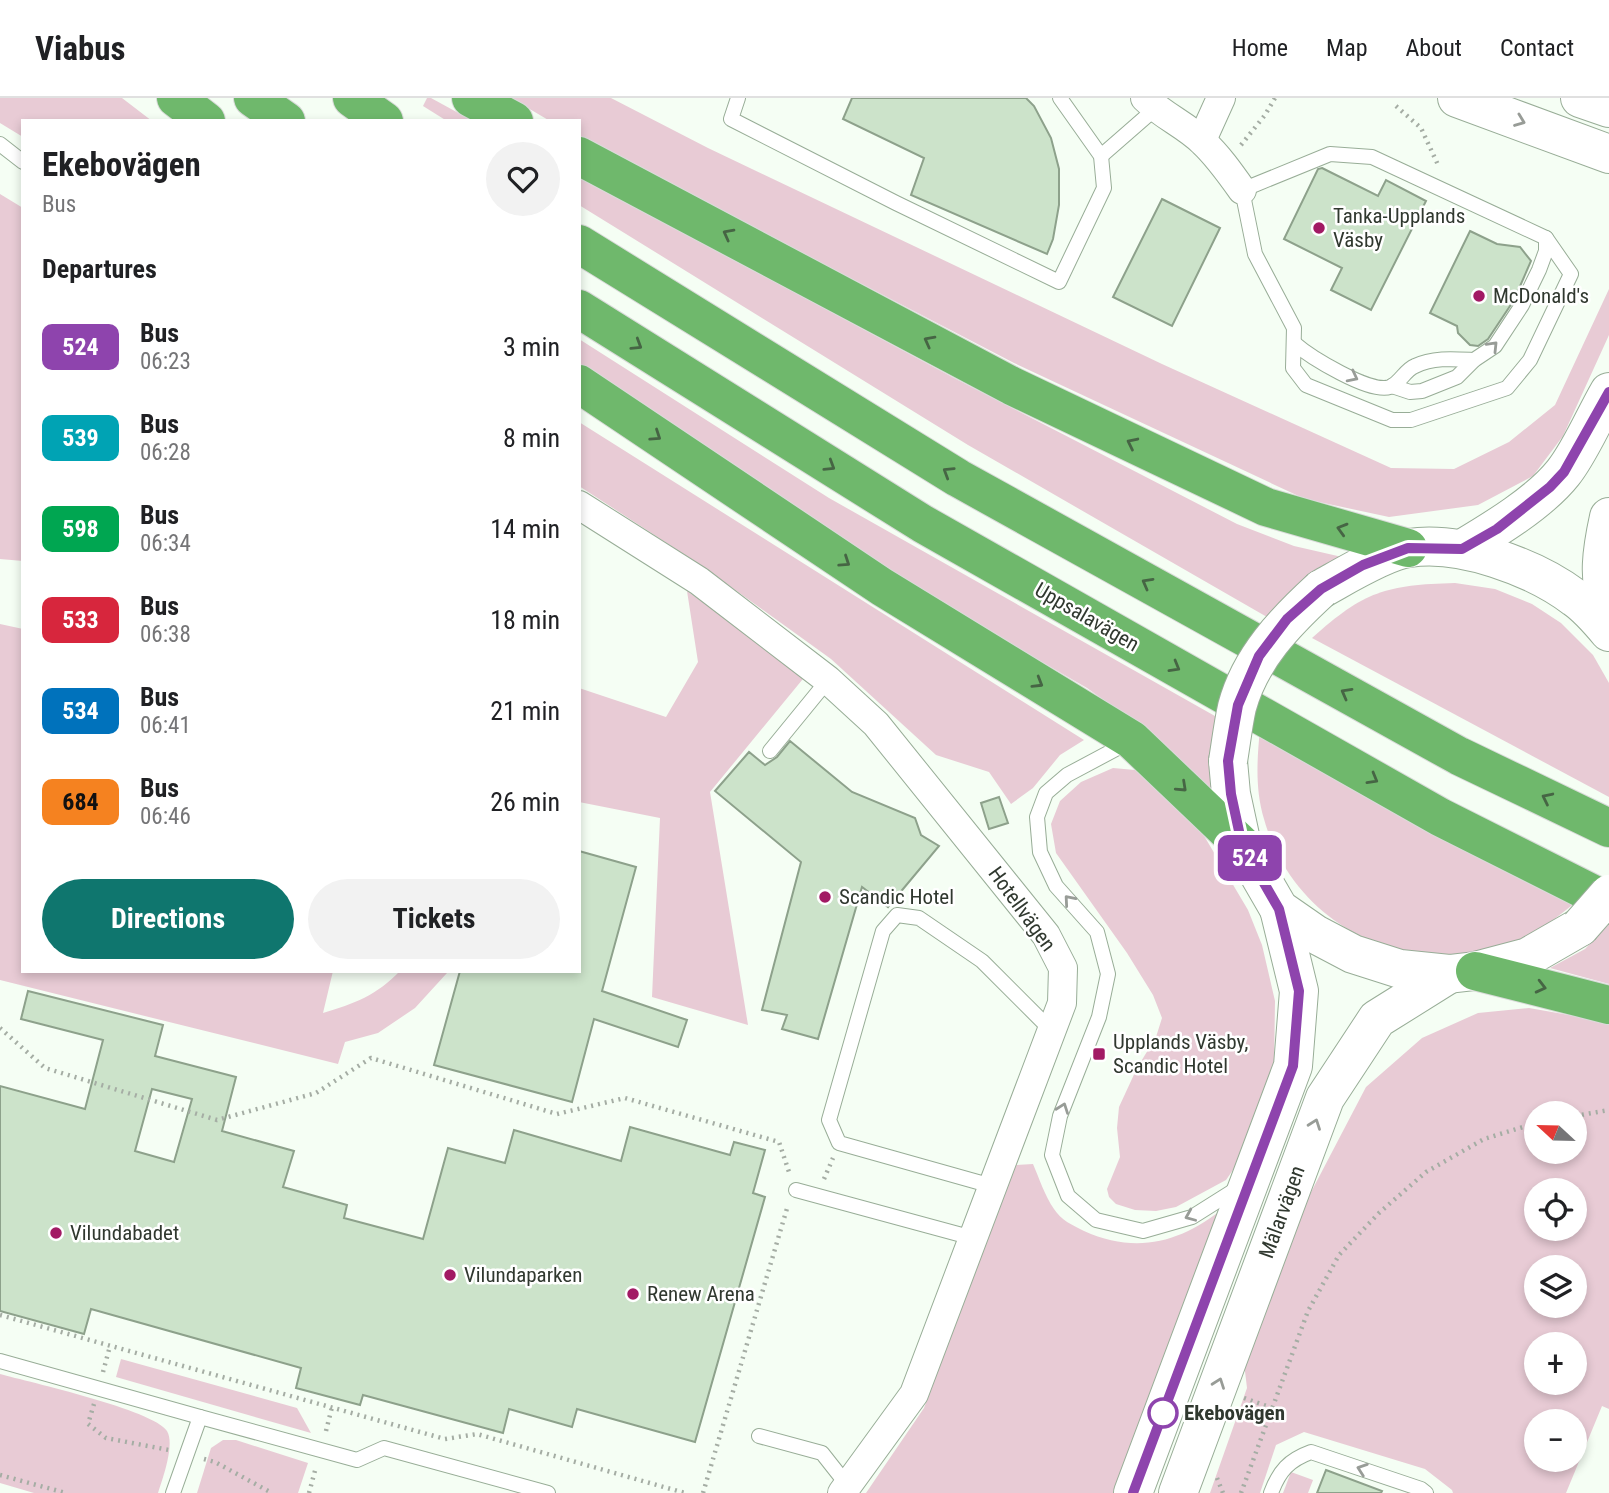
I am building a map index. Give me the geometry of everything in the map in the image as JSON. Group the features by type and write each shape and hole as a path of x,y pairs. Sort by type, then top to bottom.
{"highway":[{"path":"176,98 203,119"},
{"path":"253,98 283,119"},
{"path":"352,98 381,119"},
{"path":"471,98 510,119"},
{"path":"581,157 1013,386 1266,508 1408,548"},
{"path":"581,245 958,478 1460,756 1609,828"},
{"name":"Uppsalavägen","path":"581,310 923,524 1440,817 1609,902"},
{"path":"581,385 882,587 1132,740 1242,845"},
{"path":"1462,972 1609,1004"}],"main road":[{"path":"1457,98 1600,154"},
{"path":"1580,98 1609,108"},
{"path":"1462,549 1497,529 1550,487 1564,472 1609,392"},
{"path":"1609,517 1601,551 1602,592 1609,611"},
{"path":"1609,632 1576,598 1538,575 1462,549 1408,548 1363,565 1321,589 1287,619 1259,656 1238,705 1228,761 1231,794 1242,845 1279,909 1315,934 1353,954 1400,969 1462,972 1528,957 1580,927 1609,894"},
{"name":"Mälarvägen","path":"1133,1493 1293,1066 1299,991 1279,909"},
{"name":"Mälarvägen","path":"1178,1493 1325,1098 1377,1020 1462,972"}],"street":[{"path":"1202,140 1221,98"},
{"path":"1151,103 1202,140 1242,190"},
{"name":"Hotellvägen","path":"581,506 699,581 828,680 876,724 1046,935 1063,968 1062,1003 914,1394 845,1489"}],"lane":[{"path":"738,98 730,119 1059,282 1104,188 1101,156 1060,98"},
{"path":"1101,156 1151,103"},
{"path":"0,144 21,160"},
{"path":"1330,154 1372,157 1452,192 1546,238 1571,274 1530,360 1507,388 1411,420 1392,420 1306,385 1293,368 1294,328 1255,254 1242,190 1330,154"},
{"path":"1294,343 1308,355 1365,384 1380,388 1392,386 1410,392 1422,391 1457,377 1474,360 1496,346 1522,305 1546,251 1546,238"},
{"path":"1392,386 1415,366 1444,359 1474,360"},
{"path":"770,751 828,680"},
{"path":"1132,740 1067,775 1046,793 1037,817 1040,852 1056,886 1097,932 1108,974 1099,1017 1059,1116 1052,1155 1068,1196 1096,1220 1143,1231 1192,1217 1249,1182"},
{"path":"992,1186 839,1143 828,1119 883,930 897,915 919,918 982,961 1051,1030"},
{"path":"796,1190 973,1238"},
{"path":"0,1361 357,1460 384,1448 548,1493"},
{"path":"173,1493 200,1418"},
{"path":"759,1436 822,1453 845,1489"},
{"path":"1271,1493 1277,1476 1287,1464 1311,1452 1426,1493"}],"path":[{"path":"1222,162 1253,131 1275,98"},
{"path":"1396,106 1421,128 1452,192"},
{"path":"0,1028 45,1068 217,1120 316,1093 371,1058 557,1114 625,1098 779,1142 796,1190 789,1200 703,1493"},
{"path":"1587,1114 1609,1110"},
{"path":"1241,1493 1308,1311 1339,1255 1379,1213 1426,1172 1484,1139 1524,1127"},
{"path":"0,1315 445,1439 477,1434 685,1493"},
{"path":"1237,1395 1272,1408"},
{"path":"0,1475 66,1493"}],"shaded area":[{"path":"0,98 122,98 149,119 21,119 21,136 0,123"},
{"path":"427,98 431,98 469,119 444,119 423,106"},
{"path":"511,98 611,98 708,148 1162,364 1391,468 1454,469 1509,442 1555,405 1609,289 1609,335 1563,436 1533,476 1478,505 1389,517 1305,499 1014,363 581,138 581,119 547,119"},
{"path":"581,178 956,379 1237,524 1294,546 1342,557 1267,617 968,445 581,206"},
{"path":"0,194 21,207 21,561 0,559"},
{"path":"581,340 829,498 1222,720 1216,795 1152,735 1087,688 883,570 581,368"},
{"path":"581,423 1084,740 1060,755 1033,788 1011,804 989,772 936,755 831,659 702,566 581,487"},
{"path":"1455,583 1495,589 1532,604 1561,623 1593,655 1609,683 1609,797 1312,638 1347,610 1377,594 1411,586"},
{"path":"687,591 807,674 710,792 748,1025 652,997 660,818 581,802 581,689 666,717 698,662"},
{"path":"0,624 21,629 21,973 333,973 323,1013 365,998 398,973 447,973 415,1008 378,1033 345,1042 338,1064 0,980"},
{"path":"1260,729 1580,899 1531,934 1483,951 1442,955 1403,950 1366,938 1332,918 1303,892 1280,858 1264,819 1259,797"},
{"path":"1113,768 1135,770 1149,776 1200,829 1248,910 1262,945 1275,1001 1274,1066 1246,1151 1226,1180 1176,1207 1156,1211 1135,1210 1116,1204 1109,1197 1107,1189 1120,1157 1117,1128 1119,1107 1137,1068 1156,1037 1162,1018 1153,995 1127,953 1056,853 1051,824 1060,801 1081,782"},
{"path":"1609,924 1609,984 1550,968 1585,949"},
{"path":"1529,1008 1609,1022 1609,1409 1602,1406 1587,1442 1587,1409 1524,1409 1524,1472 1575,1472 1566,1493 1453,1493 1425,1469 1304,1432 1276,1445 1260,1493 1210,1493 1247,1388 1244,1363 1297,1219 1366,1087 1422,1038 1478,1013"},
{"path":"1033,1164 1048,1198 1060,1216 1080,1229 1104,1238 1122,1242 1158,1241 1192,1229 1225,1207 1118,1493 866,1493 924,1408 1015,1165"},
{"path":"121,1359 297,1408 311,1433 116,1377"},
{"path":"0,1374 116,1406 157,1423 167,1431 170,1444 158,1493 34,1493 0,1483"},
{"path":"223,1440 236,1440 308,1463 298,1493 197,1493 211,1448"},
{"path":"1291,1472 1313,1480 1308,1493 1283,1493"}],"building":[{"path":"852,98 1026,98 1034,106 1051,138 1059,169 1059,205 1053,239 1047,254 911,195 924,158 843,119"},
{"path":"1322,168 1378,196 1386,180 1426,201 1371,310 1331,290 1342,268 1284,239 1318,169"},
{"path":"1162,199 1220,228 1172,326 1113,297"},
{"name":"McDonald's","path":"1470,231 1497,244 1520,247 1531,261 1514,300 1488,339 1478,346 1470,345 1458,333 1457,326 1430,313"},
{"name":"Scandic Hotel","path":"790,741 852,792 915,818 921,835 939,846 888,907 862,887 818,1039 782,1029 787,1015 762,1010 801,862 715,791 749,752 765,765 777,757"},
{"path":"999,797 1008,823 989,829 981,803"},
{"path":"581,852 636,867 602,991 687,1020 678,1047 594,1019 572,1102 434,1065 459,973 581,973"},
{"path":"28,991 163,1025 155,1056 236,1077 222,1131 294,1151 283,1187 347,1205 344,1218 423,1239 448,1148 505,1163 514,1130 621,1161 630,1127 730,1155 734,1142 765,1150 753,1193 765,1197 695,1442 577,1409 572,1427 509,1409 503,1433 363,1395 360,1405 296,1388 301,1368 91,1309 84,1334 0,1311 0,1086 85,1109 103,1040 21,1019","holes":["152,1089 192,1099 174,1162 135,1151"]},
{"path":"1326,1470 1382,1491 1317,1493"}],"bus line":[{"name":"524","path":"1133,1493 1293,1066 1299,991 1279,909 1242,845 1231,794 1228,761 1238,705 1259,656 1287,619 1321,589 1363,565 1408,548 1462,549 1497,529 1550,487 1564,472 1609,392"}],"place":[{"name":"Tanka-Upplands Väsby","path":"1319,228"},
{"name":"McDonald's","path":"1479,296"},
{"name":"Scandic Hotel","path":"825,897"},
{"name":"Upplands Väsby, Scandic Hotel","path":"1099,1054"},
{"name":"Vilundabadet","path":"56,1233"},
{"name":"Vilundaparken","path":"450,1275"},
{"name":"Renew Arena","path":"633,1294"},
{"name":"Ekebovägen","path":"1163,1413"}]}
